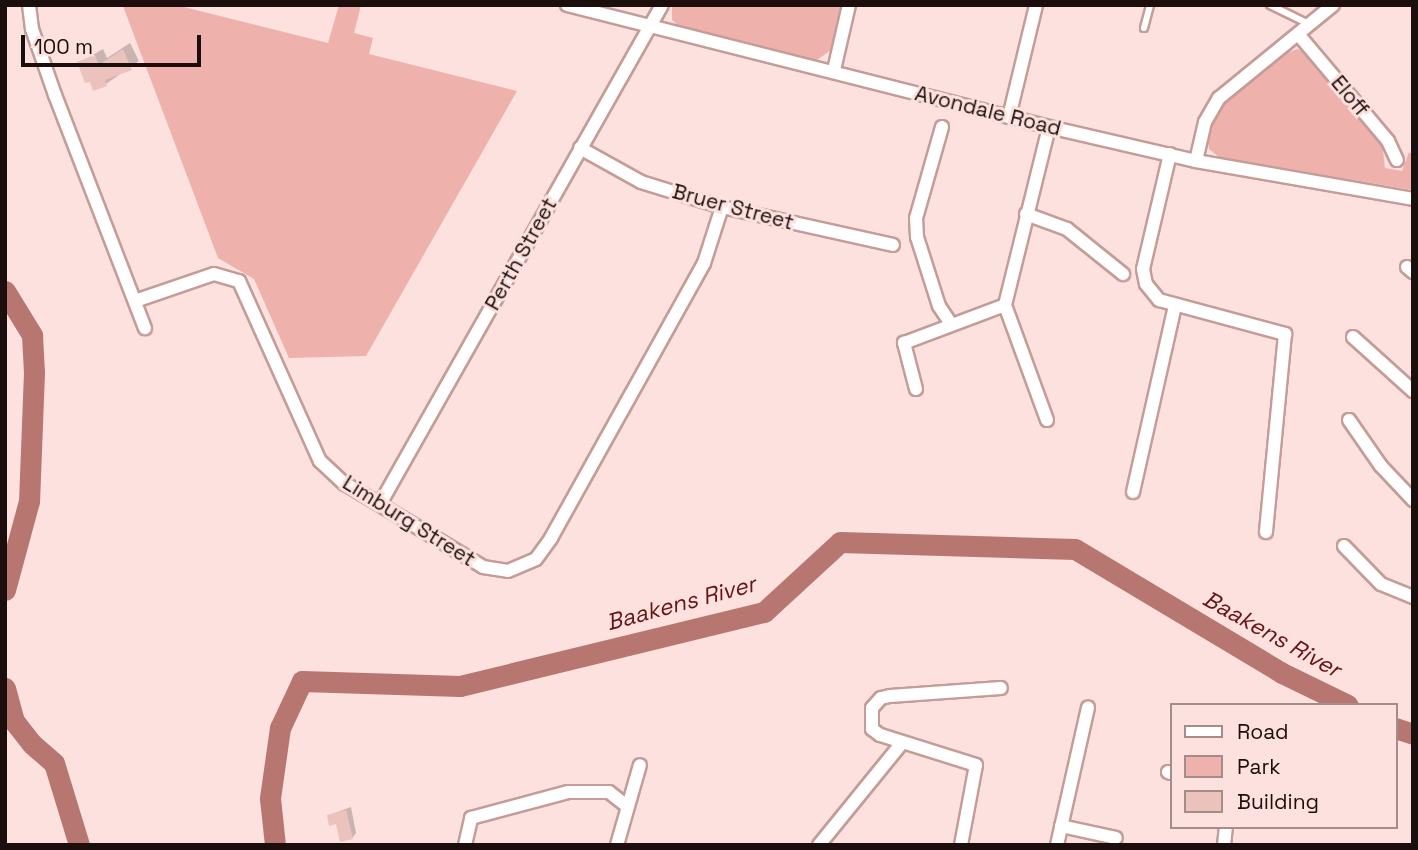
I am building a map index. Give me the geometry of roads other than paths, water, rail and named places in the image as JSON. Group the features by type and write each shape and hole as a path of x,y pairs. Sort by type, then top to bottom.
{"street":[{"path":"29,5 32,29 55,95 145,328"},
{"name":"Avondale Road","path":"567,5 834,70 1049,127 1196,161 1413,199"},
{"name":"Perth Street","path":"380,504 662,5"},
{"path":"834,70 849,5"},
{"path":"1009,117 1036,5"},
{"path":"1196,161 1205,122 1219,98 1331,6"},
{"name":"Eloff","path":"1298,34 1388,141 1397,160"},
{"path":"942,127 916,218 917,237 939,306 951,324"},
{"path":"1047,420 1005,304 1049,127"},
{"name":"Bruer Street","path":"580,148 641,182 722,207 893,245"},
{"path":"1170,154 1143,269 1146,284 1159,300 1285,334 1266,532"},
{"name":"Limburg Street","path":"135,301 214,274 239,281 313,450 344,483 483,567 508,571 536,559 704,263 722,207"},
{"path":"1026,214 1067,229 1123,274"},
{"path":"916,389 904,343 1005,304"},
{"path":"1133,492 1175,305"},
{"path":"1353,337 1413,391"},
{"path":"1349,420 1381,466 1413,500"},
{"path":"1344,546 1381,584 1413,597"},
{"path":"961,845 976,765 901,744 872,729 872,708 881,698 1001,688"},
{"path":"1057,845 1088,707"},
{"path":"819,845 901,744"},
{"path":"617,845 640,765"},
{"path":"465,845 471,818 568,792 609,792 627,806"},
{"path":"1061,826 1116,838"}],"lane":[{"path":"1144,28 1150,5"},
{"path":"1270,5 1310,24"}],"waterway":[{"name":"Baakens River","path":"5,291 32,335 34,372 29,501 5,590"},
{"name":"Baakens River","path":"275,845 270,798 280,728 302,681 460,686 764,612 840,542 1075,549 1282,673 1344,703"},
{"name":"Baakens River","path":"5,688 14,721 32,744 54,763 79,845"},
{"name":"Baakens River","path":"1397,729 1413,734"}]}
